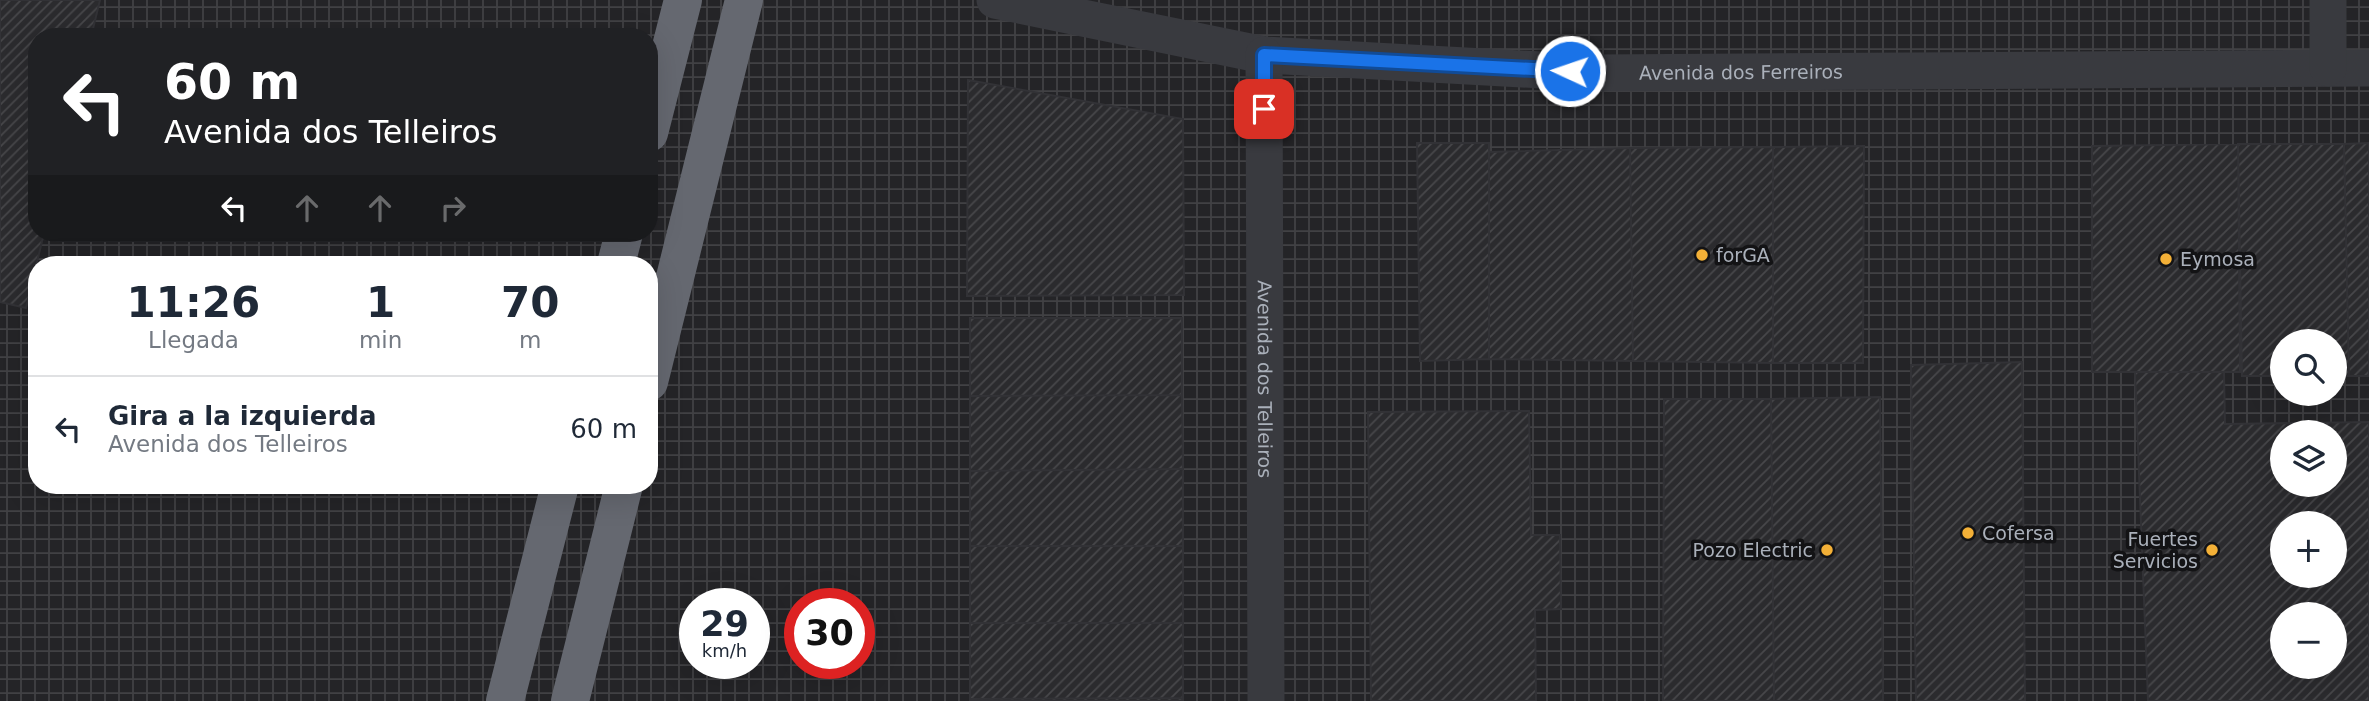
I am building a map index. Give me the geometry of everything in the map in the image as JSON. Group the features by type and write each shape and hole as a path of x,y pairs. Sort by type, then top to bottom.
{"highway":[{"path":"658,98 683,0"},
{"path":"658,346 744,0"},
{"path":"505,701 558,494"},
{"path":"570,701 622,494"},
{"path":"488,701 536,578"},
{"path":"587,701 597,593"}],"street":[{"name":"Avenida dos Ferreiros","path":"995,0 1264,55 1597,73 2369,68"},
{"path":"2328,0 2328,68"},
{"name":"Avenida dos Telleiros","path":"1264,55 1266,701"}],"shaded area":[{"path":"0,0 2369,0 2369,701 0,701"}],"building":[{"path":"0,0 100,0 93,28 28,28 28,242 42,242 38,256 28,256 26,308 0,302"},
{"path":"968,80 1183,119 1184,295 967,296"},
{"path":"1417,143 1489,143 1489,359 1420,361"},
{"path":"2369,143 2369,376 2349,376 2344,144"},
{"name":"Eymosa","path":"2238,144 2240,372 2092,372 2092,146"},
{"path":"2238,144 2344,144 2349,376 2347,329 2270,329 2270,376 2242,376"},
{"path":"1864,146 1863,363 1773,363 1773,147"},
{"name":"forGA","path":"1773,147 1773,363 1633,361 1630,148"},
{"path":"1630,148 1633,361 1489,359 1489,152"},
{"path":"970,318 1182,318 1182,395 970,396"},
{"name":"Cofersa","path":"2022,362 2025,701 1916,701 1911,365"},
{"name":"Fuertes Servicios","path":"2135,372 2224,372 2225,424 2270,423 2270,497 2347,497 2347,422 2369,422 2369,701 2148,701"},
{"path":"1182,395 1183,469 970,471 970,396"},
{"name":"Pozo Electric","path":"1880,397 1883,701 1774,701 1771,399"},
{"path":"1664,399 1771,399 1774,701 1663,701"},
{"path":"1529,411 1531,535 1560,535 1561,609 1535,610 1536,701 1371,701 1368,412"},
{"path":"1183,469 1183,546 970,546 970,471"},
{"path":"970,546 1183,546 1183,623 970,623"},
{"path":"970,623 1183,623 1183,698 970,699"},
{"path":"1183,698 1183,701 970,701 970,699"}],"place":[{"name":"forGA","path":"1702,255"},
{"name":"Eymosa","path":"2166,259"},
{"name":"Cofersa","path":"1968,533"},
{"name":"Pozo Electric","path":"1827,550"},
{"name":"Fuertes Servicios","path":"2212,550"}],"route":[{"path":"1264,109 1264,55 1570,71"}]}
